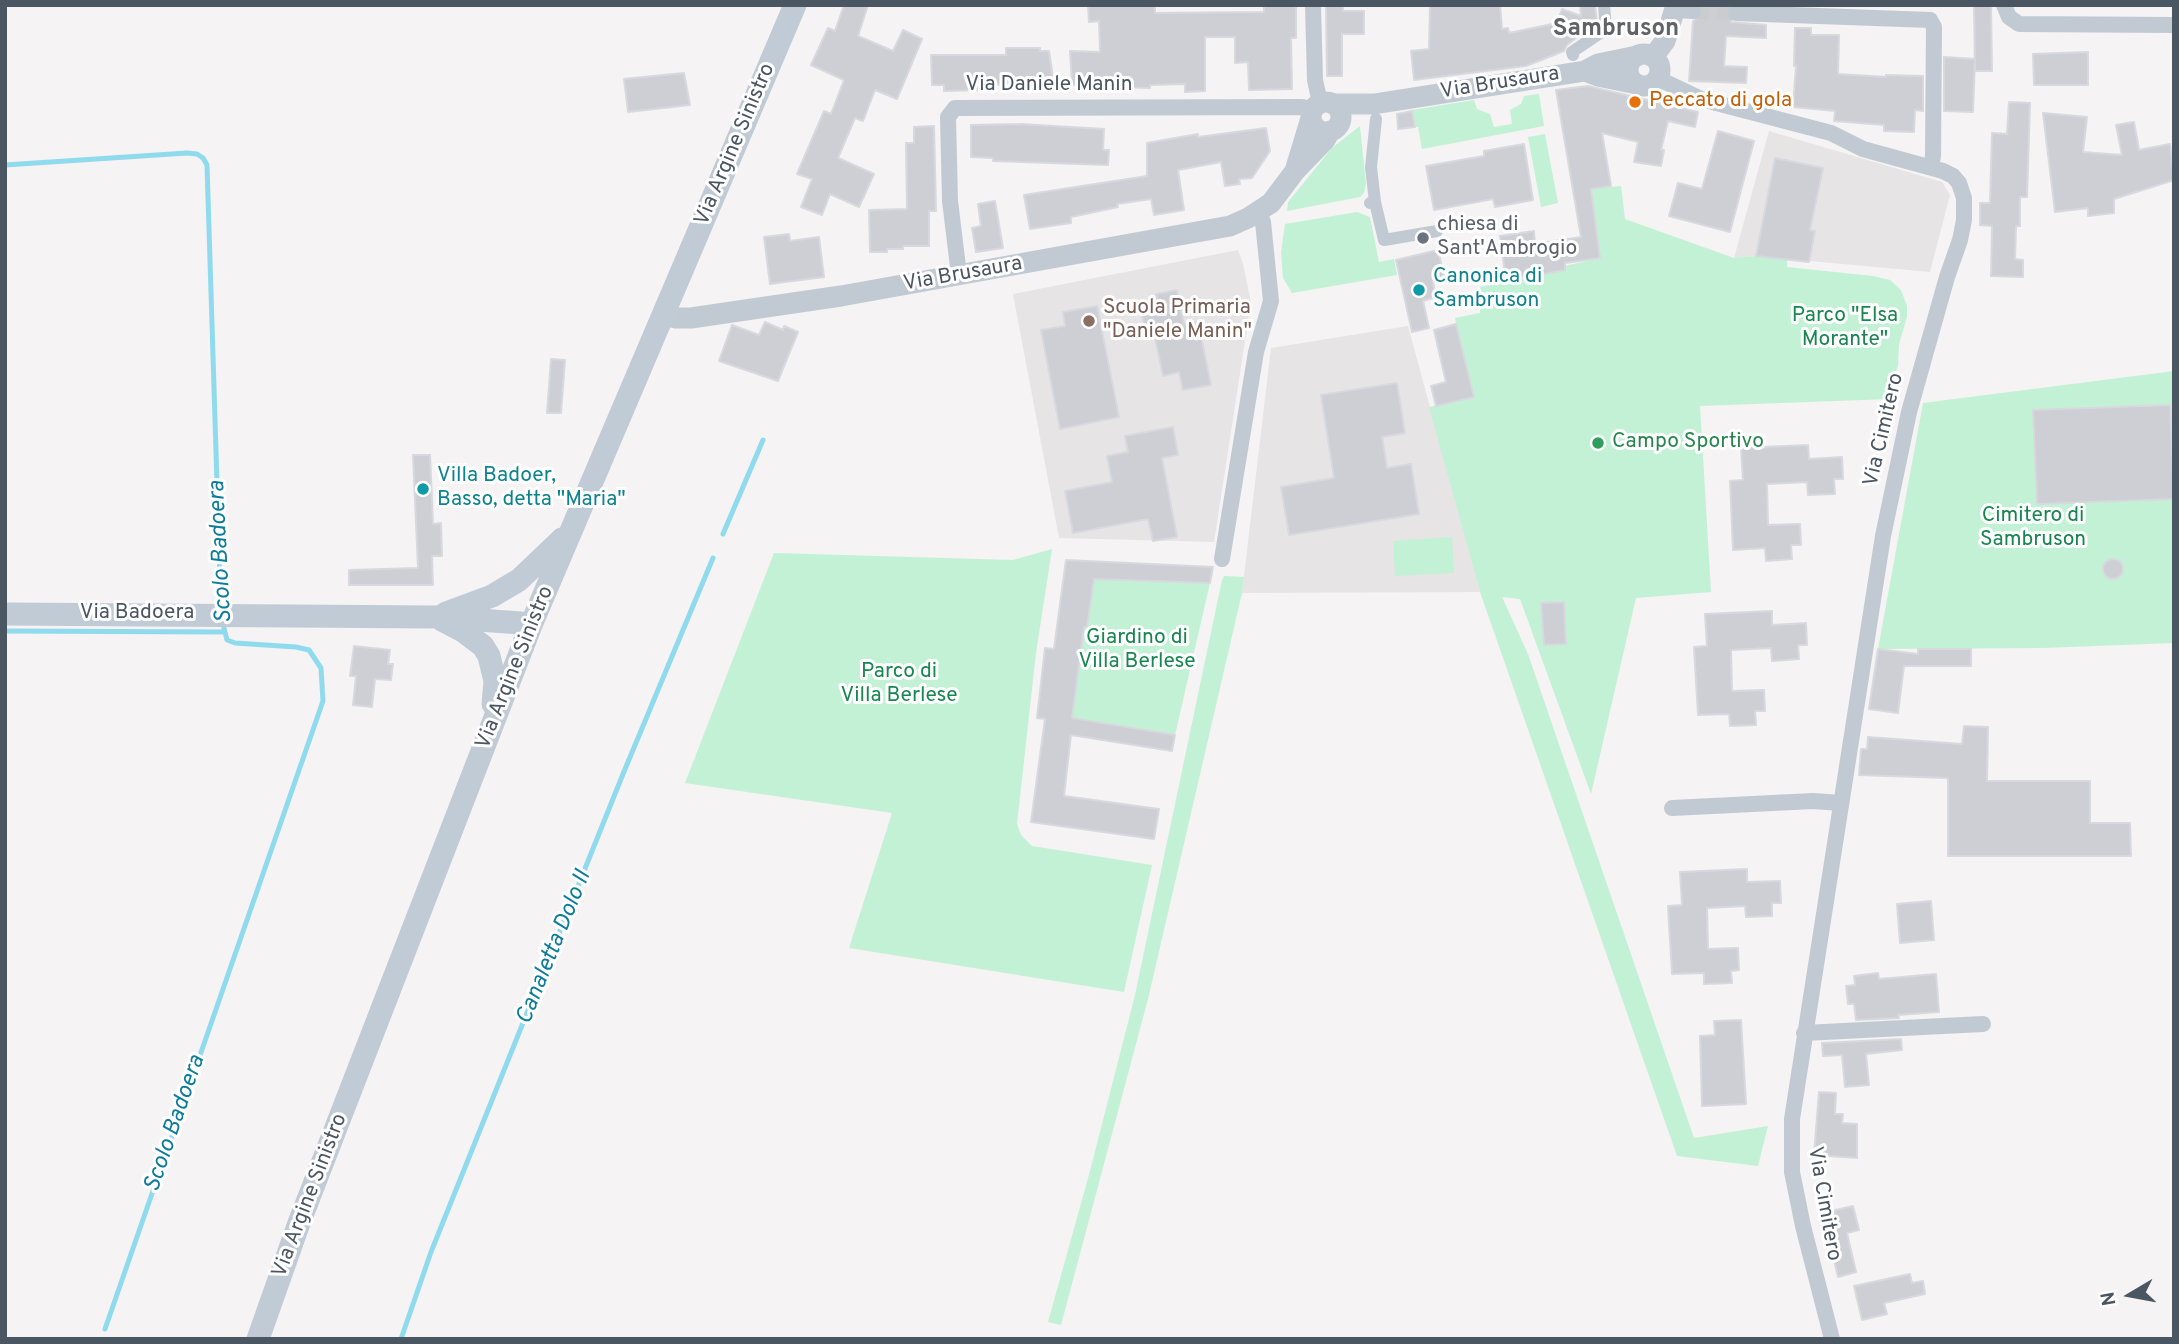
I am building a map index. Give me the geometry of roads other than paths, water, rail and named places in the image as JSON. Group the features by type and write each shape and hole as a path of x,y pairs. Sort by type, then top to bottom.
{"main road":[{"name":"Via Argine Sinistro","path":"258,1339 299,1223 531,625 796,5"},
{"name":"Via Badoera","path":"436,617 492,596 519,580 573,527"},
{"name":"Via Badoera","path":"5,614 436,617 531,625"},
{"name":"Via Badoera","path":"436,617 463,631 483,646 489,656 495,681 492,726"}],"street":[{"path":"1313,5 1315,80 1324,115"},
{"path":"1579,63 1572,52 1606,29 1604,5"},
{"path":"2004,5 2009,17 2019,24 2174,25"},
{"path":"1647,81 1633,81 1629,71 1632,60 1645,57 1665,41 1682,9"},
{"path":"1736,13 1930,20 1934,27 1931,167"},
{"name":"Via Brusaura","path":"664,315 691,318 841,296 1216,230 1238,223 1258,212 1279,194 1294,172 1324,115 1349,121 1375,111 1579,63 1598,64 1645,57"},
{"name":"Via Brusaura","path":"1579,63 1607,78 1647,81"},
{"name":"Via Cimitero","path":"1647,81 1700,99 1831,133 1863,149 1931,167 1953,176 1959,183 1964,198 1964,220 1933,323 1901,448 1884,536 1804,1033 1791,1130 1792,1171 1832,1339"},
{"name":"Via Daniele Manin","path":"959,275 950,201 948,117 955,108 1302,107 1324,115"},
{"path":"1375,111 1371,167 1372,202 1384,240 1437,231"},
{"path":"1222,559 1256,352 1271,300 1263,222 1258,212"},
{"path":"1672,808 1813,801 1841,803"},
{"path":"1804,1033 1983,1024"}],"waterway":[{"name":"Scolo Badoera","path":"5,165 187,153 197,154 207,165 221,610"},
{"name":"Canaletta Dolo II","path":"723,534 763,440"},
{"name":"Canaletta Dolo II","path":"401,1339 431,1252 713,558"},
{"name":"Scolo Badoera","path":"105,1329 323,701 321,668 309,650 235,643 227,640 222,620"},
{"path":"5,631 224,632"}],"tunnel":[{"path":"1693,11 1736,13"}],"place":[{"name":"Peccato di gola","path":"1635,102"},
{"name":"chiesa di Sant'Ambrogio","path":"1423,238"},
{"name":"Canonica di Sambruson","path":"1419,290"},
{"name":"Scuola Primaria \"Daniele Manin\"","path":"1089,321"},
{"name":"Campo Sportivo","path":"1598,443"},
{"name":"Villa Badoer, Basso, detta \"Maria\"","path":"423,489"}],"district":[{"name":"Sambruson","path":"1616,30"}],"park label":[{"name":"Parco \"Elsa Morante\"","path":"1845,329"},
{"name":"Cimitero di Sambruson","path":"2033,529"},
{"name":"Giardino di Villa Berlese","path":"1137,651"},
{"name":"Parco di Villa Berlese","path":"899,685"}]}
